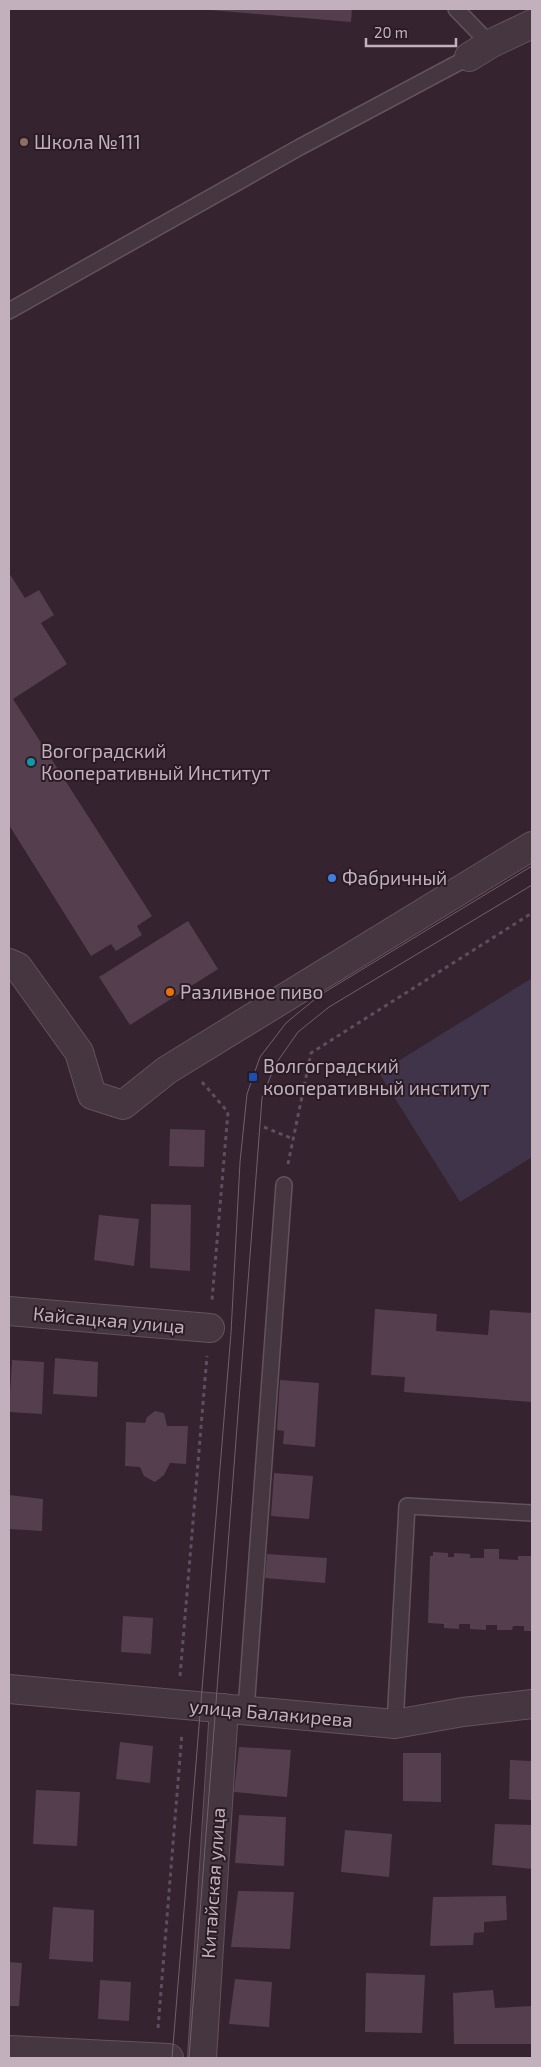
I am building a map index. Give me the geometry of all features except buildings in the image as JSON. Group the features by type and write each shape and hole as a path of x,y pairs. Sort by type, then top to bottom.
{"street":[{"path":"479,51 532,24"},
{"path":"9,963 18,967 79,1052 92,1095 123,1104 175,1065 532,846"},
{"name":"Кайсацкая улица","path":"9,1311 210,1328"},
{"name":"улица Балакирева","path":"9,1689 395,1724 463,1712 532,1704"},
{"name":"Китайская улица","path":"202,2058 235,1709"},
{"path":"9,2050 169,2058"}],"lane":[{"path":"9,311 292,152 479,51 456,9"},
{"path":"235,1709 284,1185"},
{"path":"395,1724 407,1506 532,1513"}],"path":[{"path":"284,1185 311,1053 532,913"},
{"path":"156,2058 181,1704 228,1112 175,1065"},
{"path":"264,1127 293,1140"}],"shaded area":[{"path":"532,978 532,1157 460,1202 379,1073"}],"tram line":[{"path":"172,2058 231,1333 240,1162 247,1094 260,1057 286,1023 320,995 532,866"},
{"path":"189,2058 262,1098 275,1065 298,1032 329,1007 532,885"}],"place":[{"name":"Школа №111","path":"24,142"},
{"name":"Вогоградский Кооперативный Институт","path":"31,762"},
{"name":"Фабричный","path":"332,878"},
{"name":"Разливное пиво","path":"170,992"},
{"name":"Волгоградский кооперативный институт","path":"253,1077"}]}
